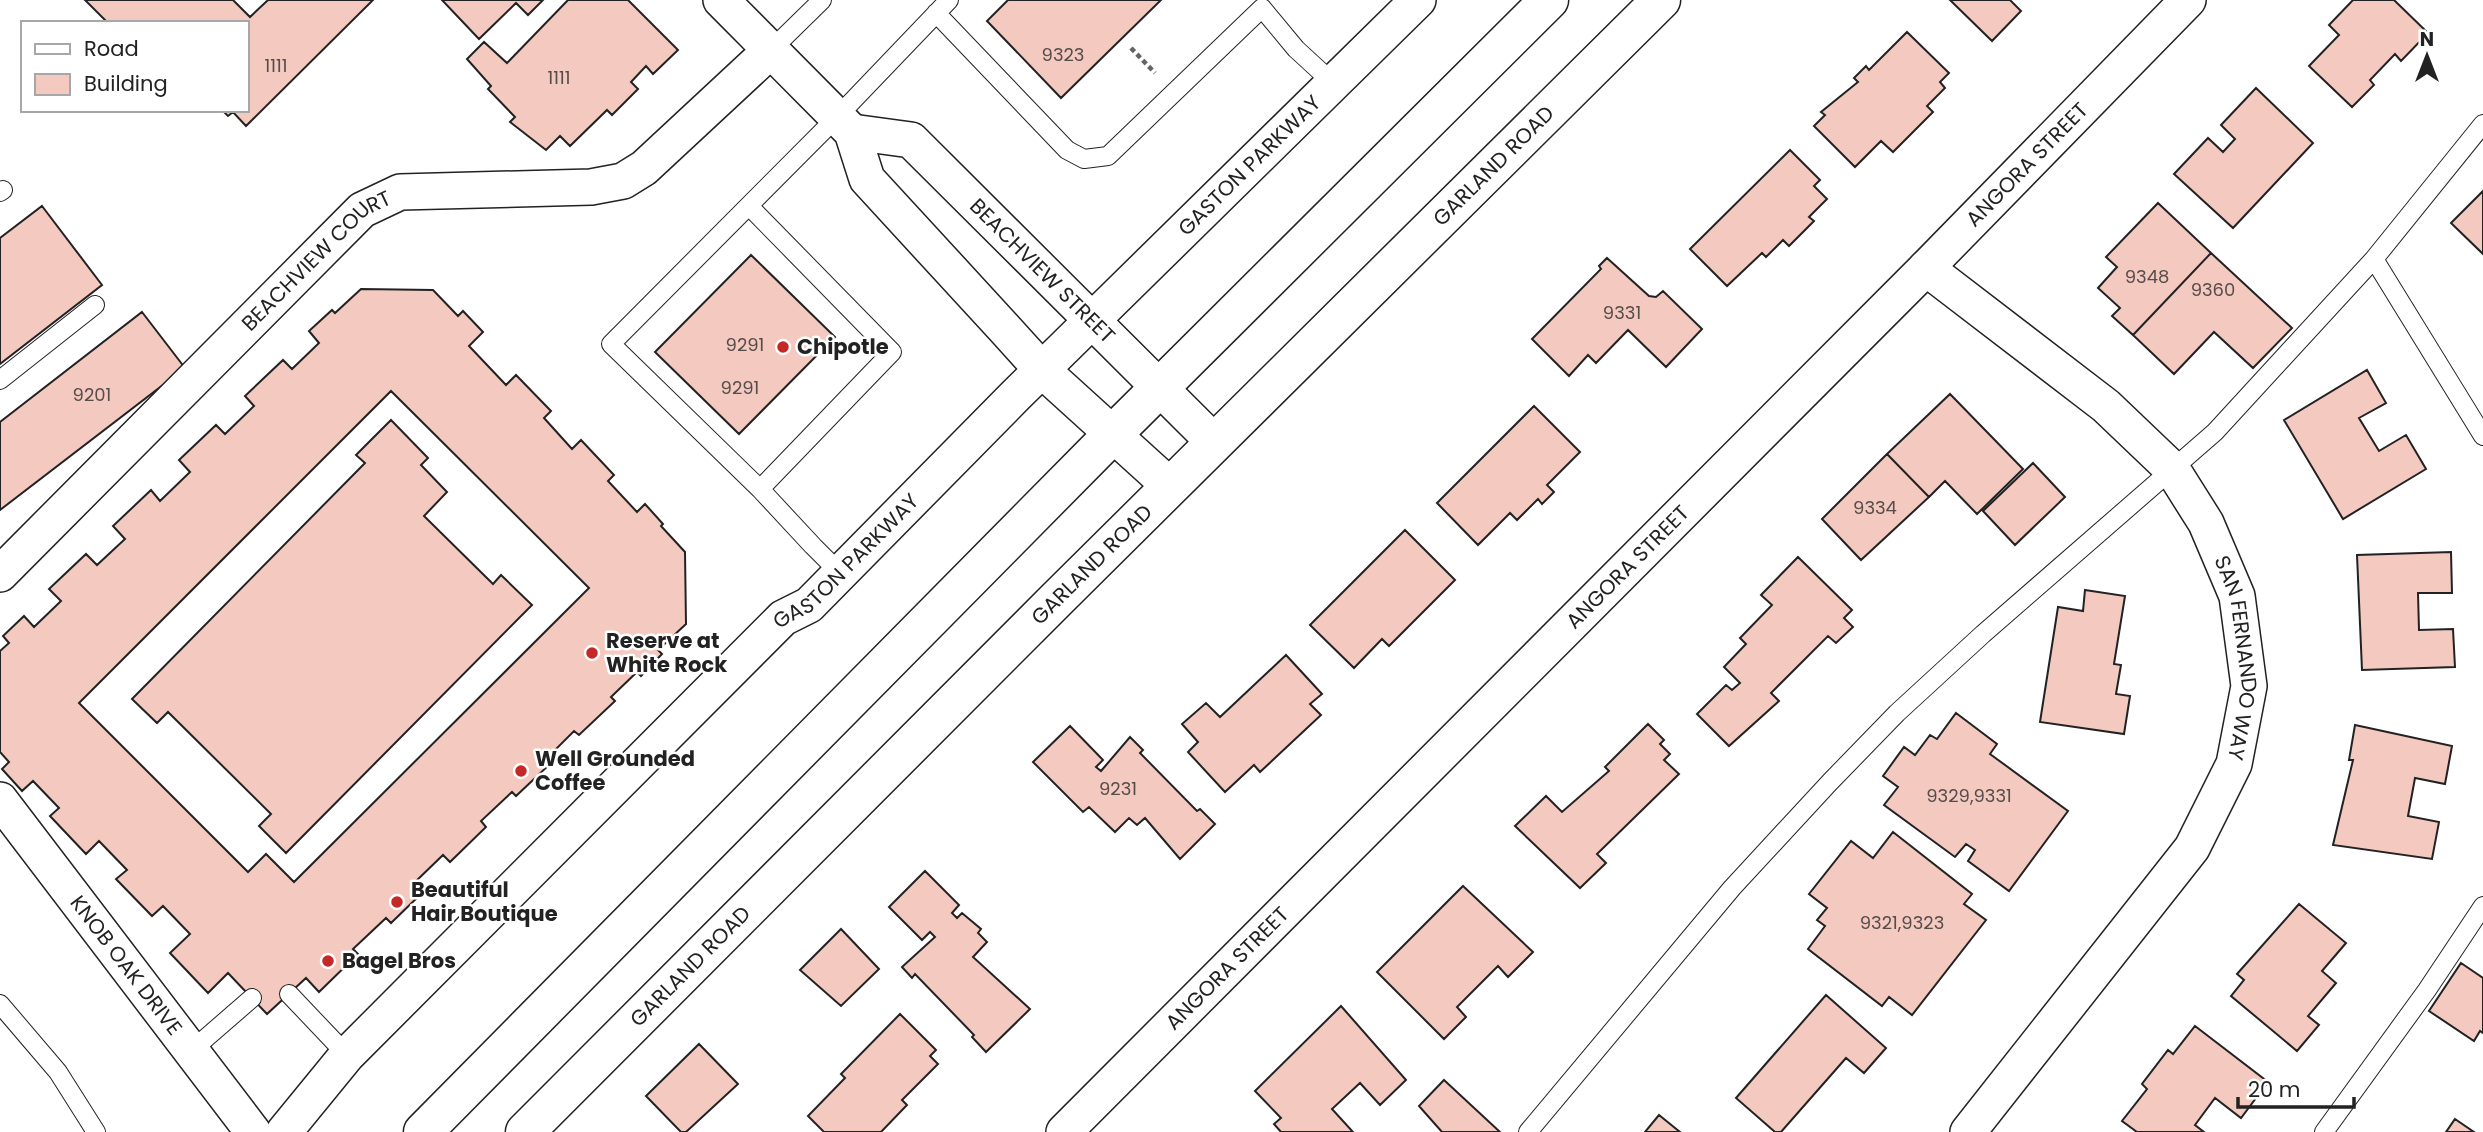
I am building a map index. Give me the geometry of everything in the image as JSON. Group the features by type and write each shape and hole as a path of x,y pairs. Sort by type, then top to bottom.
{"main road":[{"path":"431,1130 1113,434 1549,0"},
{"name":"GARLAND ROAD","path":"525,1132 1650,4"}],"street":[{"path":"721,0 844,124 867,179 1042,370 1171,487"},
{"name":"GASTON PARKWAY","path":"284,1132 346,1055 783,618 809,606 1042,370 1418,0"},
{"name":"ANGORA STREET","path":"1064,1132 1926,268 2188,0"},
{"name":"BEACHVIEW COURT","path":"0,574 362,210 400,192 591,187 623,181 644,168 772,49"},
{"name":"BEACHVIEW STREET","path":"844,124 911,139 1215,443"},
{"name":"SAN FERNANDO WAY","path":"1926,268 2106,406 2172,469 2206,523 2237,596 2249,686 2234,764 2192,848 1968,1132"},
{"name":"KNOB OAK DRIVE","path":"0,800 253,1132"}],"lane":[{"path":"772,49 822,0"},
{"path":"840,573 760,488 611,344 749,206 844,124 942,6 1067,150 1084,159 1108,156 1262,4 1296,49 1334,83"},
{"path":"1528,1132 1732,888 1859,753 1897,713 1983,634 2215,432 2374,259 2483,124"},
{"path":"749,206 892,352 760,488"},
{"path":"2374,259 2483,436"},
{"path":"0,380 95,305"},
{"path":"2324,1132 2427,990 2483,906"},
{"path":"289,994 346,1055"},
{"path":"191,1051 252,998"},
{"path":"0,1004 58,1072 96,1132"}],"building":[{"path":"85,0 233,0 250,17 268,0 373,0 246,126 233,112 248,112 248,21 106,21"},
{"path":"442,0 543,0 528,15 516,3 479,39"},
{"path":"568,0 628,0 678,50 653,74 646,66 631,82 638,89 612,115 607,110 570,146 560,136 546,150 510,122 515,117 488,89 491,86 467,59 484,42 507,63"},
{"path":"1008,0 1161,0 1061,98 987,21"},
{"path":"1950,0 2010,0 2021,11 1992,41"},
{"path":"2353,0 2394,0 2428,33 2401,61 2395,54 2370,80 2374,85 2352,107 2309,66 2339,35 2329,25"},
{"path":"1907,32 1949,73 1940,82 1945,88 1927,106 1933,112 1893,152 1881,141 1855,167 1814,126 1825,115 1821,112 1858,82 1854,78 1866,66 1869,70"},
{"path":"2256,88 2313,143 2233,228 2174,174 2208,138 2223,152 2235,139 2221,125"},
{"path":"1790,150 1820,180 1814,186 1827,199 1809,217 1814,221 1789,246 1783,240 1766,257 1762,253 1727,286 1690,249"},
{"path":"2483,191 2483,254 2451,223"},
{"path":"2158,203 2211,253 2133,335 2112,316 2120,308 2098,288 2117,267 2106,257"},
{"path":"42,206 102,285 0,364 0,238"},
{"path":"2211,253 2292,328 2253,368 2214,332 2174,374 2133,335"},
{"path":"751,255 835,337 739,434 655,352"},
{"path":"1607,258 1649,296 1656,297 1663,291 1702,329 1666,367 1628,330 1596,363 1588,355 1569,376 1532,339 1601,269 1599,266"},
{"name":"Reserve at White Rock","path":"361,289 433,290 458,316 463,311 483,332 469,346 506,385 516,375 551,411 544,418 572,449 581,440 614,475 608,481 637,512 645,504 685,552 686,624 658,650 662,654 641,676 637,672 611,697 615,701 579,735 574,731 546,759 550,764 516,796 512,792 481,821 486,827 450,862 443,855 413,884 422,893 391,923 386,918 353,949 358,954 319,992 306,978 267,1014 228,973 208,993 170,953 190,934 163,906 152,916 116,879 127,870 99,841 86,854 50,816 59,808 33,781 22,791 2,769 9,762 0,752 0,651 9,643 3,636 24,616 34,627 61,601 49,589 86,554 97,565 125,539 113,526 151,490 160,501 190,472 179,460 216,425 225,434 254,406 245,396 283,360 292,369 319,343 309,331 332,310 335,313","holes":["391,391 589,588 294,882 266,854 248,872 79,703"]},
{"path":"142,312 185,368 0,510 0,422"},
{"path":"2367,370 2386,403 2359,418 2379,451 2406,435 2426,469 2343,519 2284,420"},
{"path":"1950,394 2023,469 1977,514 1945,481 1929,497 1887,454"},
{"path":"1534,406 1580,452 1547,485 1554,492 1542,504 1538,499 1517,520 1510,513 1478,545 1437,503"},
{"path":"391,420 428,458 421,465 447,492 424,516 493,584 501,575 532,605 286,853 259,826 271,814 168,712 157,723 132,699 365,463 356,455"},
{"path":"1887,454 1929,497 1861,560 1822,519"},
{"path":"2033,463 2065,497 2015,545 1983,511"},
{"path":"1405,530 1455,580 1389,646 1382,639 1354,668 1310,625"},
{"path":"2451,552 2452,593 2418,593 2419,630 2453,629 2455,667 2362,670 2357,555"},
{"path":"1798,557 1852,610 1844,618 1853,627 1836,643 1828,636 1771,693 1779,701 1729,746 1697,714 1726,685 1732,690 1740,683 1724,667 1746,644 1740,638 1772,605 1761,595"},
{"path":"2085,590 2125,596 2114,664 2121,665 2116,694 2130,696 2124,734 2040,722 2058,607 2083,611"},
{"path":"1286,655 1322,694 1310,704 1321,715 1260,772 1254,765 1225,792 1188,752 1198,742 1182,724 1206,703 1220,717"},
{"path":"1956,713 1997,744 1990,754 2068,811 2009,891 1968,861 1975,850 1966,844 1955,857 1884,805 1898,787 1883,776 1904,747 1915,755 1930,735 1937,739"},
{"path":"1648,724 1664,740 1660,744 1670,754 1664,760 1679,774 1597,854 1606,863 1580,888 1515,826 1546,796 1562,812 1609,771 1605,767"},
{"path":"2355,725 2452,746 2445,784 2415,778 2408,816 2439,822 2432,859 2333,845 2353,760 2349,760"},
{"path":"1070,726 1103,760 1096,767 1101,771 1130,737 1143,750 1140,753 1197,811 1200,809 1215,824 1180,859 1145,818 1137,825 1129,818 1115,832 1089,807 1083,812 1033,762"},
{"path":"1893,832 1972,894 1964,904 1986,920 1912,1015 1889,997 1882,1006 1808,949 1825,926 1817,920 1827,908 1809,894 1851,841 1873,858"},
{"path":"925,871 959,905 952,913 957,918 962,913 981,929 978,933 987,942 973,957 1030,1009 986,1052 972,1037 974,1035 915,974 912,978 902,967 935,937 930,932 922,940 889,907"},
{"path":"1463,886 1533,952 1508,977 1498,966 1457,1007 1466,1017 1444,1039 1377,972"},
{"path":"2299,904 2346,943 2322,971 2336,983 2308,1016 2319,1025 2297,1051 2231,996 2244,980 2237,974"},
{"path":"841,929 879,969 841,1006 800,970"},
{"path":"2461,963 2483,978 2483,1033 2480,1031 2474,1041 2429,1011"},
{"path":"1826,995 1886,1048 1864,1073 1846,1058 1781,1132 1775,1132 1736,1098"},
{"path":"1341,1006 1406,1080 1380,1105 1360,1083 1332,1109 1353,1132 1281,1132 1274,1124 1281,1118 1255,1091"},
{"path":"900,1014 936,1050 930,1056 938,1064 902,1100 907,1105 881,1132 824,1132 808,1116 845,1078 841,1074"},
{"path":"2195,1026 2268,1082 2241,1118 2215,1098 2195,1125 2204,1132 2137,1132 2122,1121 2147,1089 2142,1084 2168,1050 2173,1054"},
{"path":"699,1044 738,1084 686,1132 681,1132 646,1096"},
{"path":"1444,1080 1500,1132 1442,1132 1419,1106"},
{"path":"1659,1115 1680,1132 1645,1132"},
{"path":"2455,1119 2474,1132 2446,1132"}],"place":[{"name":"Chipotle","path":"783,347"},
{"name":"Reserve at White Rock","path":"592,653"},
{"name":"Well Grounded Coffee","path":"521,771"},
{"name":"Beautiful Hair Boutique","path":"397,902"},
{"name":"Bagel Bros","path":"328,961"}]}
